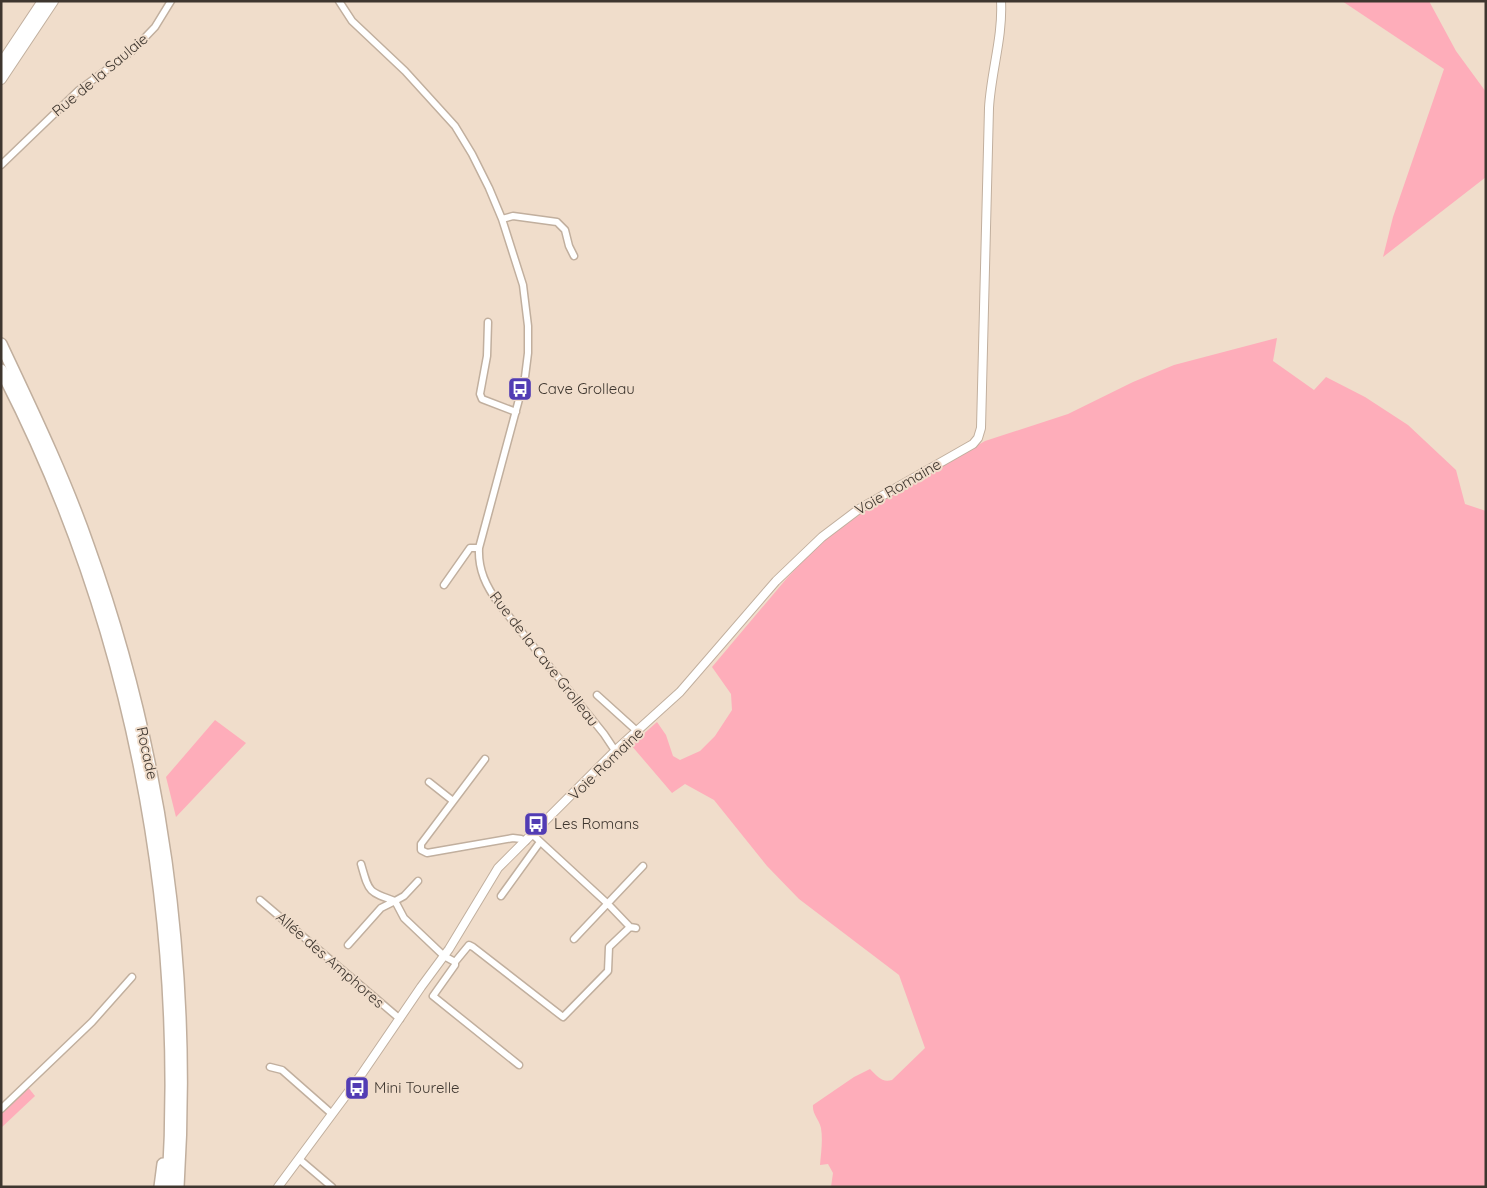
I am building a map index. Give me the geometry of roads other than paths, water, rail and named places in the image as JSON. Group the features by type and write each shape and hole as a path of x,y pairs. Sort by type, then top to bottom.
{"highway":[{"name":"Rocade","path":"1,344 51,450 88,542 116,628 143,731 164,845 174,922 181,1021 176,1126 178,1187"},
{"path":"1,370 42,454 78,546 109,638 134,734 152,830 166,942 176,1126 168,1187"},
{"path":"160,1187 165,1140 176,1126"},
{"path":"176,1126 185,1137 184,1187"}],"main road":[{"path":"1,64 43,1"},
{"path":"1,79 53,1"}],"street":[{"name":"Rue de la Saulaie","path":"1,165 79,90 132,51 155,27 171,1"},
{"name":"Rue de la Cave Grolleau","path":"339,1 352,21 405,71 455,126 485,179 502,220 523,284 528,326 528,354 525,378 502,457 479,548 478,560 487,587 616,752"},
{"name":"Voie Romaine","path":"278,1187 444,956 463,927 490,878 506,859 688,684 791,565 829,531 859,509 973,444 980,435 989,108 1001,1"},
{"path":"502,220 513,216 557,222 565,230 574,256"},
{"path":"488,322 487,356 480,394 482,399 516,412"},
{"path":"444,585 470,548 479,548"},
{"path":"597,695 638,732"},
{"path":"485,759 420,844 421,850 427,852 513,838 521,838 526,841"},
{"path":"429,782 452,801"},
{"path":"519,1065 433,996 453,968 455,962 469,945 563,1017 608,971 609,947 633,928 533,835"},
{"path":"501,896 540,842"},
{"path":"361,864 368,888 374,894 394,901 404,918 444,956 455,962"},
{"path":"574,939 643,866"},
{"path":"348,945 381,908 404,896 418,881"},
{"name":"Allée des Amphores","path":"260,900 400,1019"},
{"path":"1,1109 92,1022 132,977"},
{"path":"270,1067 282,1070 332,1114"},
{"path":"299,1159 332,1187"}],"place":[{"name":"Cave Grolleau","path":"520,389"},
{"name":"Les Romans","path":"536,824"},
{"name":"Mini Tourelle","path":"357,1088"}]}
